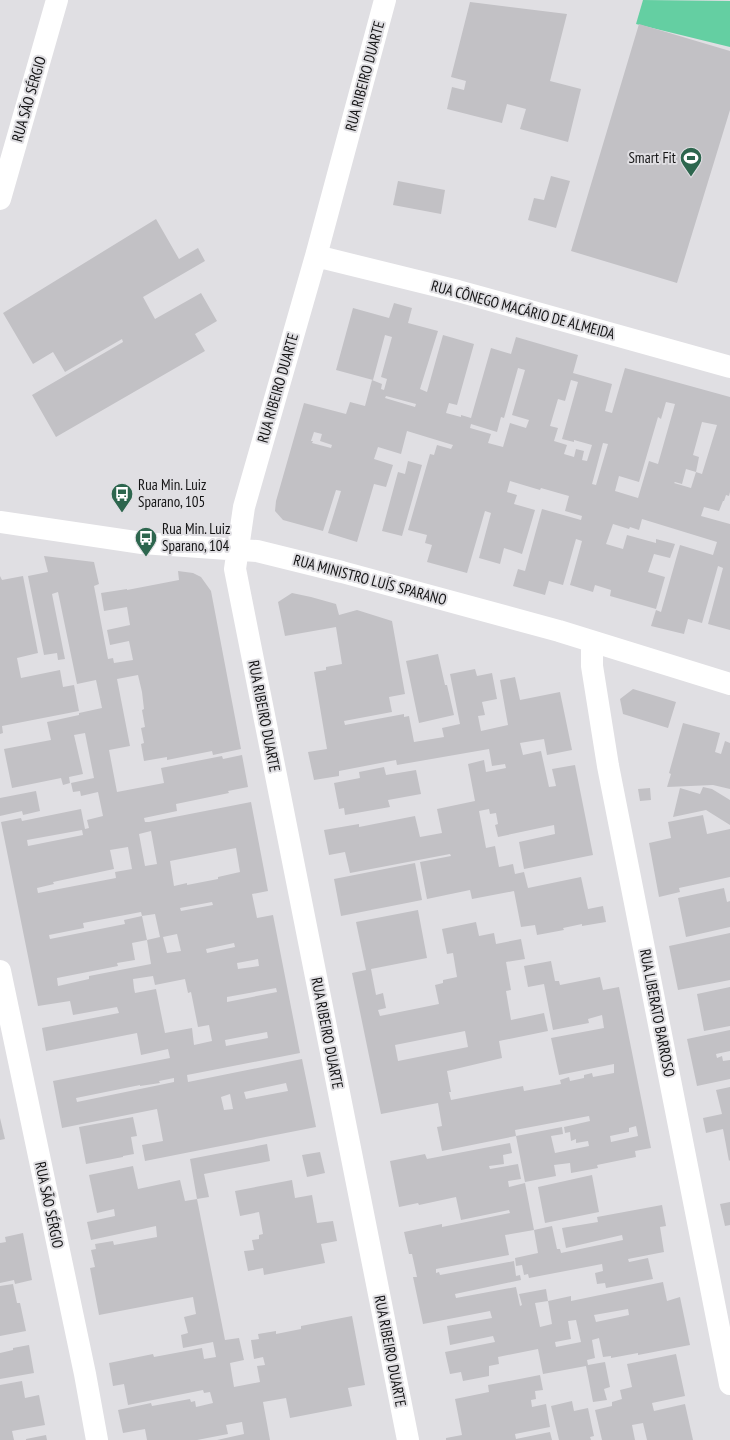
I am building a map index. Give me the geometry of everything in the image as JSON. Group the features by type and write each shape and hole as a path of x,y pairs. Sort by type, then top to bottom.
{"street":[{"name":"RUA SÃO SÉRGIO","path":"0,199 57,0"},
{"name":"RUA RIBEIRO DUARTE","path":"385,0 316,256 244,506 235,569 408,1440"},
{"name":"RUA CÔNEGO MACÁRIO DE ALMEIDA","path":"316,256 458,291 730,368"},
{"name":"RUA MINISTRO LUÍS SPARANO","path":"0,522 142,543 257,550 559,631 730,684"},
{"name":"RUA LIBERATO BARROSO","path":"592,642 592,666 608,766 730,1384"},
{"name":"RUA SÃO SÉRGIO","path":"0,971 97,1440"}],"green space":[{"path":"643,0 730,1 730,47 636,24"}],"building":[{"path":"470,2 567,14 550,81 581,89 568,142 520,129 526,109 507,104 502,123 447,109 452,87 464,90 466,81 451,77"},
{"path":"639,24 730,51 730,110 677,283 571,251"},
{"path":"551,176 570,181 556,228 528,220 534,198 544,200"},
{"path":"398,181 445,190 441,214 393,205"},
{"path":"156,219 179,259 198,248 205,261 143,297 155,319 201,293 217,321 195,334 205,351 56,437 32,395 123,342 122,339 65,372 53,352 33,364 3,313"},
{"path":"394,303 412,308 408,323 438,331 420,389 427,392 443,335 474,344 457,405 449,403 446,413 461,417 461,415 471,418 491,348 511,354 516,337 578,355 573,373 612,384 605,411 612,413 625,368 730,397 730,492 729,496 726,495 719,511 704,507 701,516 730,524 730,630 708,624 723,568 718,566 702,623 688,619 684,634 651,626 656,610 661,612 680,545 713,555 717,542 642,519 639,530 630,527 629,529 613,524 606,544 623,549 627,535 656,543 656,539 675,544 670,558 654,554 648,572 665,577 656,609 610,596 611,590 595,585 593,592 570,585 582,541 576,539 563,585 549,581 545,595 513,586 518,569 525,571 542,509 581,520 582,516 565,511 569,496 541,488 540,490 510,481 507,492 517,495 514,504 535,510 522,554 504,548 500,564 479,558 491,513 485,511 467,573 427,562 432,545 425,543 427,535 408,530 430,454 434,455 437,445 451,449 453,445 407,431 401,454 378,447 374,459 393,465 386,487 374,484 357,542 328,533 341,491 336,490 323,531 283,520 275,511 276,501 304,403 346,414 350,402 365,406 372,380 382,384 381,389 384,390 387,379 381,377 392,337 385,335 373,380 336,370 353,308 389,318","holes":["518,368 525,370 512,415 529,420 526,428 510,423 503,447 488,443 491,434 470,428 471,424 497,432 501,417 504,418","571,380 578,382 562,439 574,442 574,440 592,445 587,461 582,460 584,451 576,449 574,457 564,454 567,445 554,441 558,428 550,426 558,399 565,401","386,396 416,404 415,407 385,398","666,402 675,404 658,464 649,461 638,498 615,491 619,476 639,482 658,417 661,419","702,422 717,425 702,474 696,472 699,457 693,455","314,432 322,434 320,441 332,445 331,448 312,443 313,441 311,441","603,443 608,444 596,485 592,484","686,469 696,472 691,488 674,483 682,484"]},
{"path":"408,461 422,465 402,536 382,531 398,472 405,474"},
{"path":"44,556 94,562 99,584 94,586 108,659 113,658 114,663 133,660 129,641 110,645 107,630 130,625 127,607 104,611 101,593 127,590 179,580 178,571 193,573 201,577 211,591 241,749 213,755 212,751 167,760 167,757 144,761 141,744 144,743 141,728 145,727 142,710 144,709 138,675 117,679 130,746 109,750 117,792 164,783 161,768 222,756 223,759 242,755 248,787 228,791 229,793 176,804 177,811 144,818 145,822 149,822 251,802 268,891 252,894 257,918 273,915 300,1053 187,1075 188,1082 302,1059 316,1127 145,1161 142,1145 163,1141 157,1109 62,1128 53,1081 170,1058 168,1049 141,1055 137,1033 46,1051 42,1028 119,1013 117,1007 73,1015 70,1001 38,1006 1,822 21,818 22,821 81,809 85,829 89,828 87,820 103,816 98,792 81,796 80,791 73,792 71,783 94,778 85,733 74,735 83,774 69,777 70,783 63,785 61,778 12,788 4,749 51,740 47,722 102,708 96,680 77,684 58,592 52,594 65,659 58,660 57,653 44,655 28,576 48,572","holes":["82,830 83,835 28,846 27,840","151,831 157,864 145,866 139,834","128,847 132,869 115,872 116,878 38,893 37,888 54,884 53,882 114,869 110,850","236,848 240,872 218,877 218,879 187,885 187,883 174,886 170,861","212,902 213,905 181,911 180,908","141,912 142,916 124,920 125,924 50,939 49,935 84,928 83,923","155,914 160,937 147,940 142,916","177,934 181,951 167,953 163,937","147,940 151,964 89,976 89,979 58,986 57,978 118,966 117,963 135,960 132,943","234,943 235,947 207,953 206,949","258,959 259,966 238,969 237,963","153,976 155,985 185,979 188,993 191,992 198,1027 209,1025 212,1041 194,1045 192,1028 165,1033 156,989 135,993 133,979","276,988 277,992 227,1002 227,997","267,1032 268,1038 226,1046 225,1040","174,1078 174,1082 77,1102 76,1098 160,1083 159,1081","286,1083 288,1091 246,1099 244,1092","230,1094 233,1109 224,1110 221,1097"]},
{"path":"0,576 2,580 23,576 38,653 17,658 21,678 60,670 63,687 74,685 79,711 2,726 3,733 0,734"},
{"path":"292,593 336,604 339,615 357,610 392,621 405,694 389,697 392,712 344,721 345,725 404,714 404,717 409,716 414,742 444,737 442,728 460,724 450,674 475,669 477,676 492,673 497,699 482,702 485,715 478,716 481,731 508,725 500,680 515,677 520,700 560,692 572,750 547,755 544,739 520,743 523,755 541,751 549,787 556,786 552,769 575,765 593,855 524,869 519,842 555,834 554,825 498,837 495,825 498,824 496,813 490,814 489,809 479,811 486,848 495,846 499,867 513,864 515,874 524,872 528,888 581,877 588,909 603,906 606,922 582,926 582,924 563,928 564,930 537,935 535,925 521,927 514,891 472,899 470,890 427,899 420,862 451,856 450,854 350,873 345,852 329,855 324,830 359,824 359,827 415,816 420,837 442,833 437,809 475,801 468,764 484,760 486,772 506,768 505,764 492,766 489,749 397,765 396,760 339,771 339,776 314,780 308,752 327,749 314,672 326,670 326,667 342,664 336,627 285,636 278,602"},
{"path":"438,654 454,715 419,723 406,661"},
{"path":"633,689 676,702 668,728 623,714 620,699"},
{"path":"683,723 720,733 715,752 721,754 725,741 730,743 730,789 713,785 667,787 671,774 669,773"},
{"path":"384,767 386,775 416,770 421,794 388,800 390,807 345,815 344,808 339,809 334,783 360,778 359,772"},
{"path":"703,787 712,789 730,800 730,825 706,810 673,817 680,788 700,794"},
{"path":"650,788 651,800 640,801 638,789"},
{"path":"36,791 40,811 23,815 22,811 0,816 0,798"},
{"path":"703,815 707,834 730,829 730,877 679,888 680,892 659,897 649,843 671,838 668,822"},
{"path":"415,863 422,900 341,916 334,879"},
{"path":"724,888 727,902 730,901 730,927 686,937 678,898"},
{"path":"418,910 427,958 371,969 376,995 383,993 386,1008 378,1010 380,1016 439,1004 435,985 443,983 443,980 457,977 453,953 447,954 442,929 476,922 479,936 494,933 496,944 521,939 525,959 506,962 511,990 506,991 511,1020 544,1013 548,1031 499,1041 502,1058 447,1071 451,1100 523,1086 524,1091 561,1084 560,1080 569,1077 570,1081 584,1078 584,1075 592,1073 593,1077 614,1073 614,1064 559,1075 551,1038 604,1028 602,1015 588,1019 589,1023 553,1030 544,984 528,987 524,966 551,961 555,981 559,981 560,985 600,977 603,990 619,987 651,1148 635,1151 636,1157 597,1165 598,1168 571,1173 570,1163 554,1165 556,1176 525,1182 516,1136 442,1151 437,1127 442,1126 438,1103 381,1114 352,973 366,970 356,922","holes":["465,1031 468,1047 398,1061 395,1045","589,1116 590,1121 564,1127 565,1133 570,1132 571,1141 576,1139 576,1143 588,1141 589,1146 555,1153 551,1136 563,1134 562,1127 516,1136 515,1130","636,1126 638,1136 611,1142 610,1136 629,1132 629,1128"]},
{"path":"730,933 730,980 678,990 669,946"},
{"path":"730,987 730,1026 704,1031 697,994"},
{"path":"730,1030 730,1051 716,1054 717,1058 722,1056 723,1061 730,1060 730,1079 697,1086 687,1039"},
{"path":"730,1087 729,1161 723,1129 706,1133 703,1118 722,1114 716,1090"},
{"path":"133,1117 137,1136 131,1137 134,1154 86,1164 79,1127"},
{"path":"0,1118 5,1139 0,1140"},
{"path":"510,1143 512,1153 503,1155 504,1164 489,1166 490,1169 518,1164 521,1179 508,1181 509,1187 525,1183 534,1230 505,1235 509,1255 436,1269 436,1273 439,1272 440,1275 514,1261 516,1276 520,1275 521,1280 455,1294 456,1298 516,1287 520,1306 522,1305 519,1294 546,1289 548,1301 571,1296 571,1301 663,1282 667,1301 680,1297 690,1345 638,1355 638,1353 611,1358 611,1356 603,1357 599,1338 592,1340 595,1358 587,1360 588,1365 605,1362 610,1387 604,1389 607,1400 593,1402 586,1366 543,1374 538,1349 498,1357 499,1364 489,1366 489,1376 463,1381 461,1372 450,1374 445,1352 495,1342 493,1336 450,1345 447,1326 492,1318 490,1311 423,1324 413,1277 417,1277 412,1254 409,1254 404,1232 442,1224 442,1227 510,1213 509,1210 461,1220 456,1197 419,1205 418,1203 399,1207 390,1161 425,1154 427,1159","holes":["548,1301 552,1324 540,1327 535,1303","628,1309 629,1315 596,1322 594,1315","576,1320 581,1342 556,1347 555,1342 571,1339 568,1321"]},
{"path":"267,1144 270,1161 204,1174 209,1197 197,1199 190,1159"},
{"path":"320,1152 325,1173 307,1177 302,1155"},
{"path":"133,1166 138,1189 180,1180 185,1201 197,1199 225,1340 239,1338 244,1360 230,1363 234,1387 260,1382 257,1366 265,1365 263,1357 254,1359 251,1340 259,1339 258,1334 276,1331 276,1334 301,1329 301,1326 352,1316 365,1385 348,1388 352,1406 290,1418 286,1398 263,1402 270,1440 217,1440 244,1434 242,1422 226,1425 228,1434 197,1440 147,1440 145,1429 123,1433 118,1410 151,1403 152,1406 190,1399 191,1402 195,1401 196,1407 213,1403 210,1392 204,1393 203,1390 128,1405 124,1384 113,1386 109,1363 153,1354 154,1357 202,1348 204,1359 216,1357 213,1342 183,1348 181,1335 188,1333 184,1317 196,1314 193,1297 99,1315 90,1268 95,1267 91,1250 96,1249 95,1244 113,1241 114,1245 157,1237 156,1226 91,1240 87,1222 115,1216 114,1209 97,1213 89,1175"},
{"path":"592,1175 599,1212 545,1223 538,1187"},
{"path":"292,1180 295,1198 312,1195 317,1223 333,1221 337,1241 321,1244 325,1263 264,1275 263,1268 248,1271 244,1251 254,1250 252,1240 259,1239 259,1235 263,1234 259,1212 240,1216 235,1191"},
{"path":"730,1202 730,1225 725,1226 720,1204"},
{"path":"662,1205 666,1226 660,1227 664,1252 628,1259 629,1262 648,1258 653,1279 606,1288 605,1283 597,1284 595,1273 603,1271 602,1264 529,1278 528,1274 524,1275 522,1265 516,1266 515,1258 538,1253 534,1230 552,1226 557,1249 560,1249 561,1253 623,1240 622,1235 566,1248 562,1228 598,1222 597,1217"},
{"path":"23,1233 32,1280 15,1284 14,1280 0,1283 0,1243 6,1242 5,1237"},
{"path":"13,1284 17,1303 20,1303 26,1331 0,1336 0,1286"},
{"path":"29,1345 34,1373 0,1379 0,1353 13,1350 13,1348"},
{"path":"676,1354 685,1396 652,1403 654,1411 685,1404 693,1440 647,1440 643,1423 632,1425 635,1440 602,1440 595,1410 612,1406 612,1402 622,1399 620,1390 632,1387 627,1364"},
{"path":"540,1375 543,1390 535,1391 536,1399 531,1400 532,1407 546,1404 550,1427 515,1434 516,1439 550,1432 552,1440 446,1440 446,1438 462,1435 455,1399 489,1392 488,1385"},
{"path":"22,1381 25,1398 39,1395 45,1425 12,1431 14,1440 0,1440 0,1385"},
{"path":"572,1401 574,1411 588,1408 594,1436 590,1437 591,1440 559,1440 551,1406"},
{"path":"46,1435 47,1440 26,1440 26,1439"}],"place":[{"name":"Smart Fit","path":"691,178"},
{"name":"Rua Min. Luiz Sparano, 105","path":"122,514"},
{"name":"Rua Min. Luiz Sparano, 104","path":"146,558"}]}
